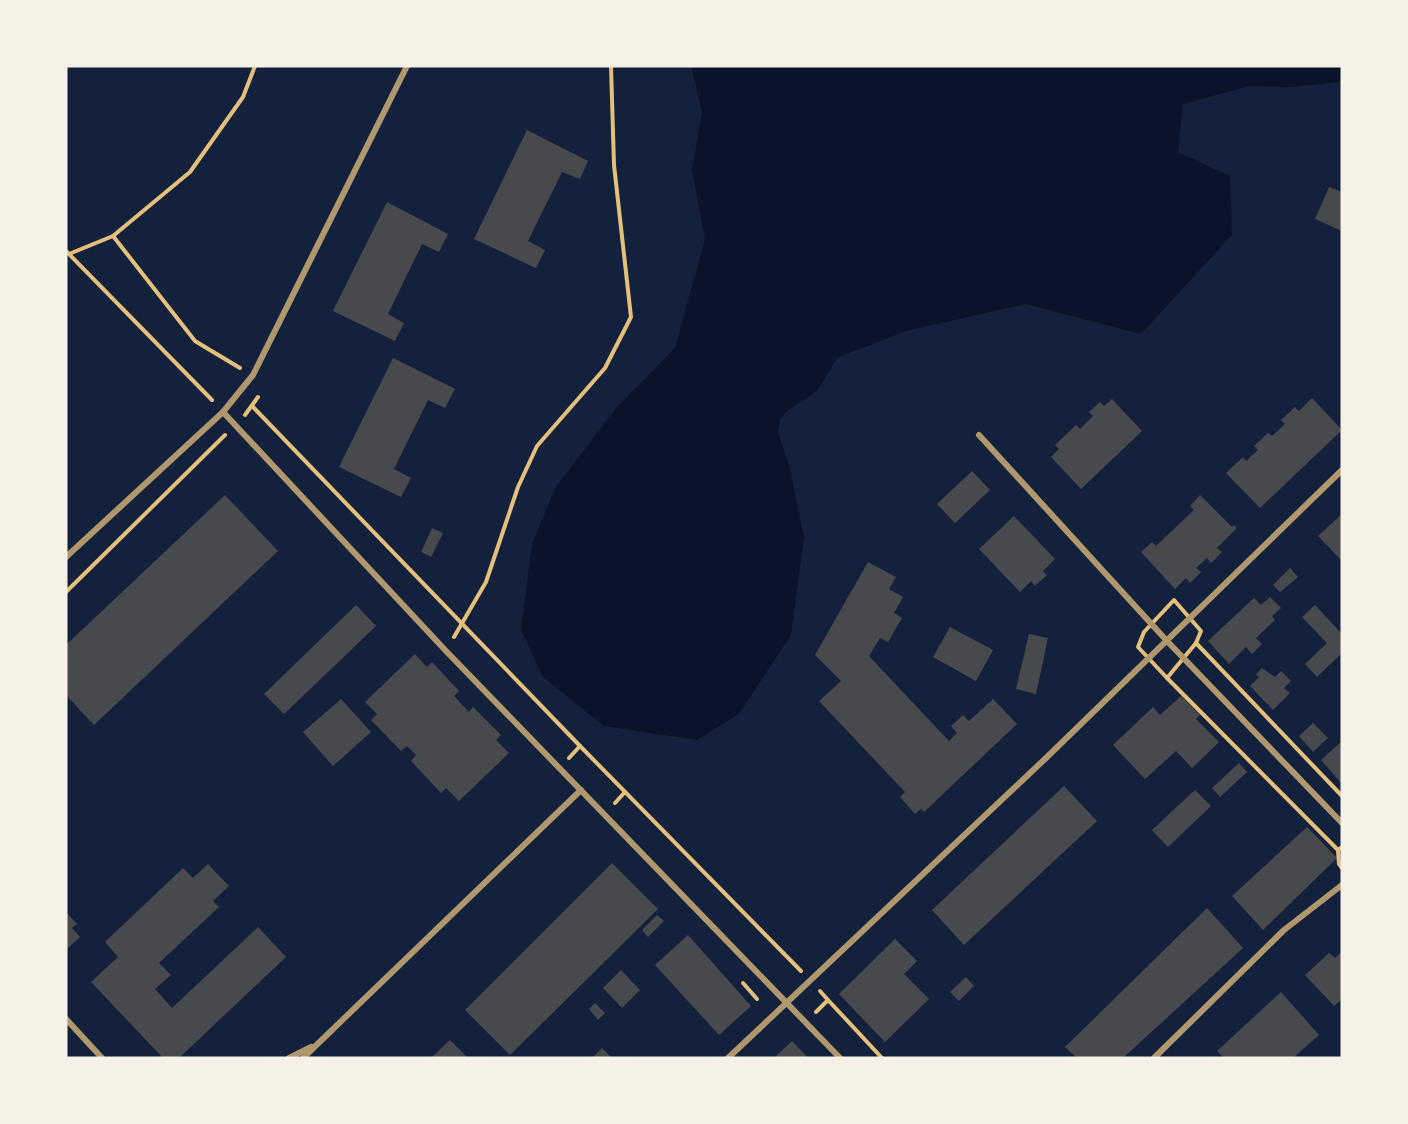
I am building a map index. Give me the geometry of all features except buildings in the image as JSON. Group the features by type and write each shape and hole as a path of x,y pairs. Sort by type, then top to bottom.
{"street":[{"path":"66,557 223,412 253,375 407,66"},
{"path":"223,412 446,651 840,1058"},
{"path":"979,435 1167,641 1342,823"},
{"path":"728,1058 1167,641 1342,470"},
{"path":"303,1058 581,790"},
{"path":"1154,1058 1284,930 1342,885"},
{"path":"66,1020 102,1058"},
{"path":"290,1058 319,1042"}],"path":[{"path":"223,412 68,252 112,236 190,172 243,97 255,66"},
{"path":"446,651 486,582 518,487 537,446 605,368 631,317 614,165 611,66"},
{"path":"112,236 195,341 253,375"},
{"path":"253,407 580,746"},
{"path":"66,592 236,424"},
{"path":"1196,643 1342,796"},
{"path":"1167,678 1340,848 1339,864 1342,868"},
{"path":"625,792 803,974"},
{"path":"828,1000 882,1058"}],"water":[{"path":"691,66 1342,66 1342,80 1339,82 1293,87 1249,86 1183,104 1178,152 1230,176 1232,235 1141,334 1026,304 906,331 837,358 818,390 786,412 780,420 778,432 790,468 804,537 791,635 739,714 697,740 604,726 543,677 521,630 532,544 555,488 617,407 675,348 705,239 692,170 702,112"}]}
